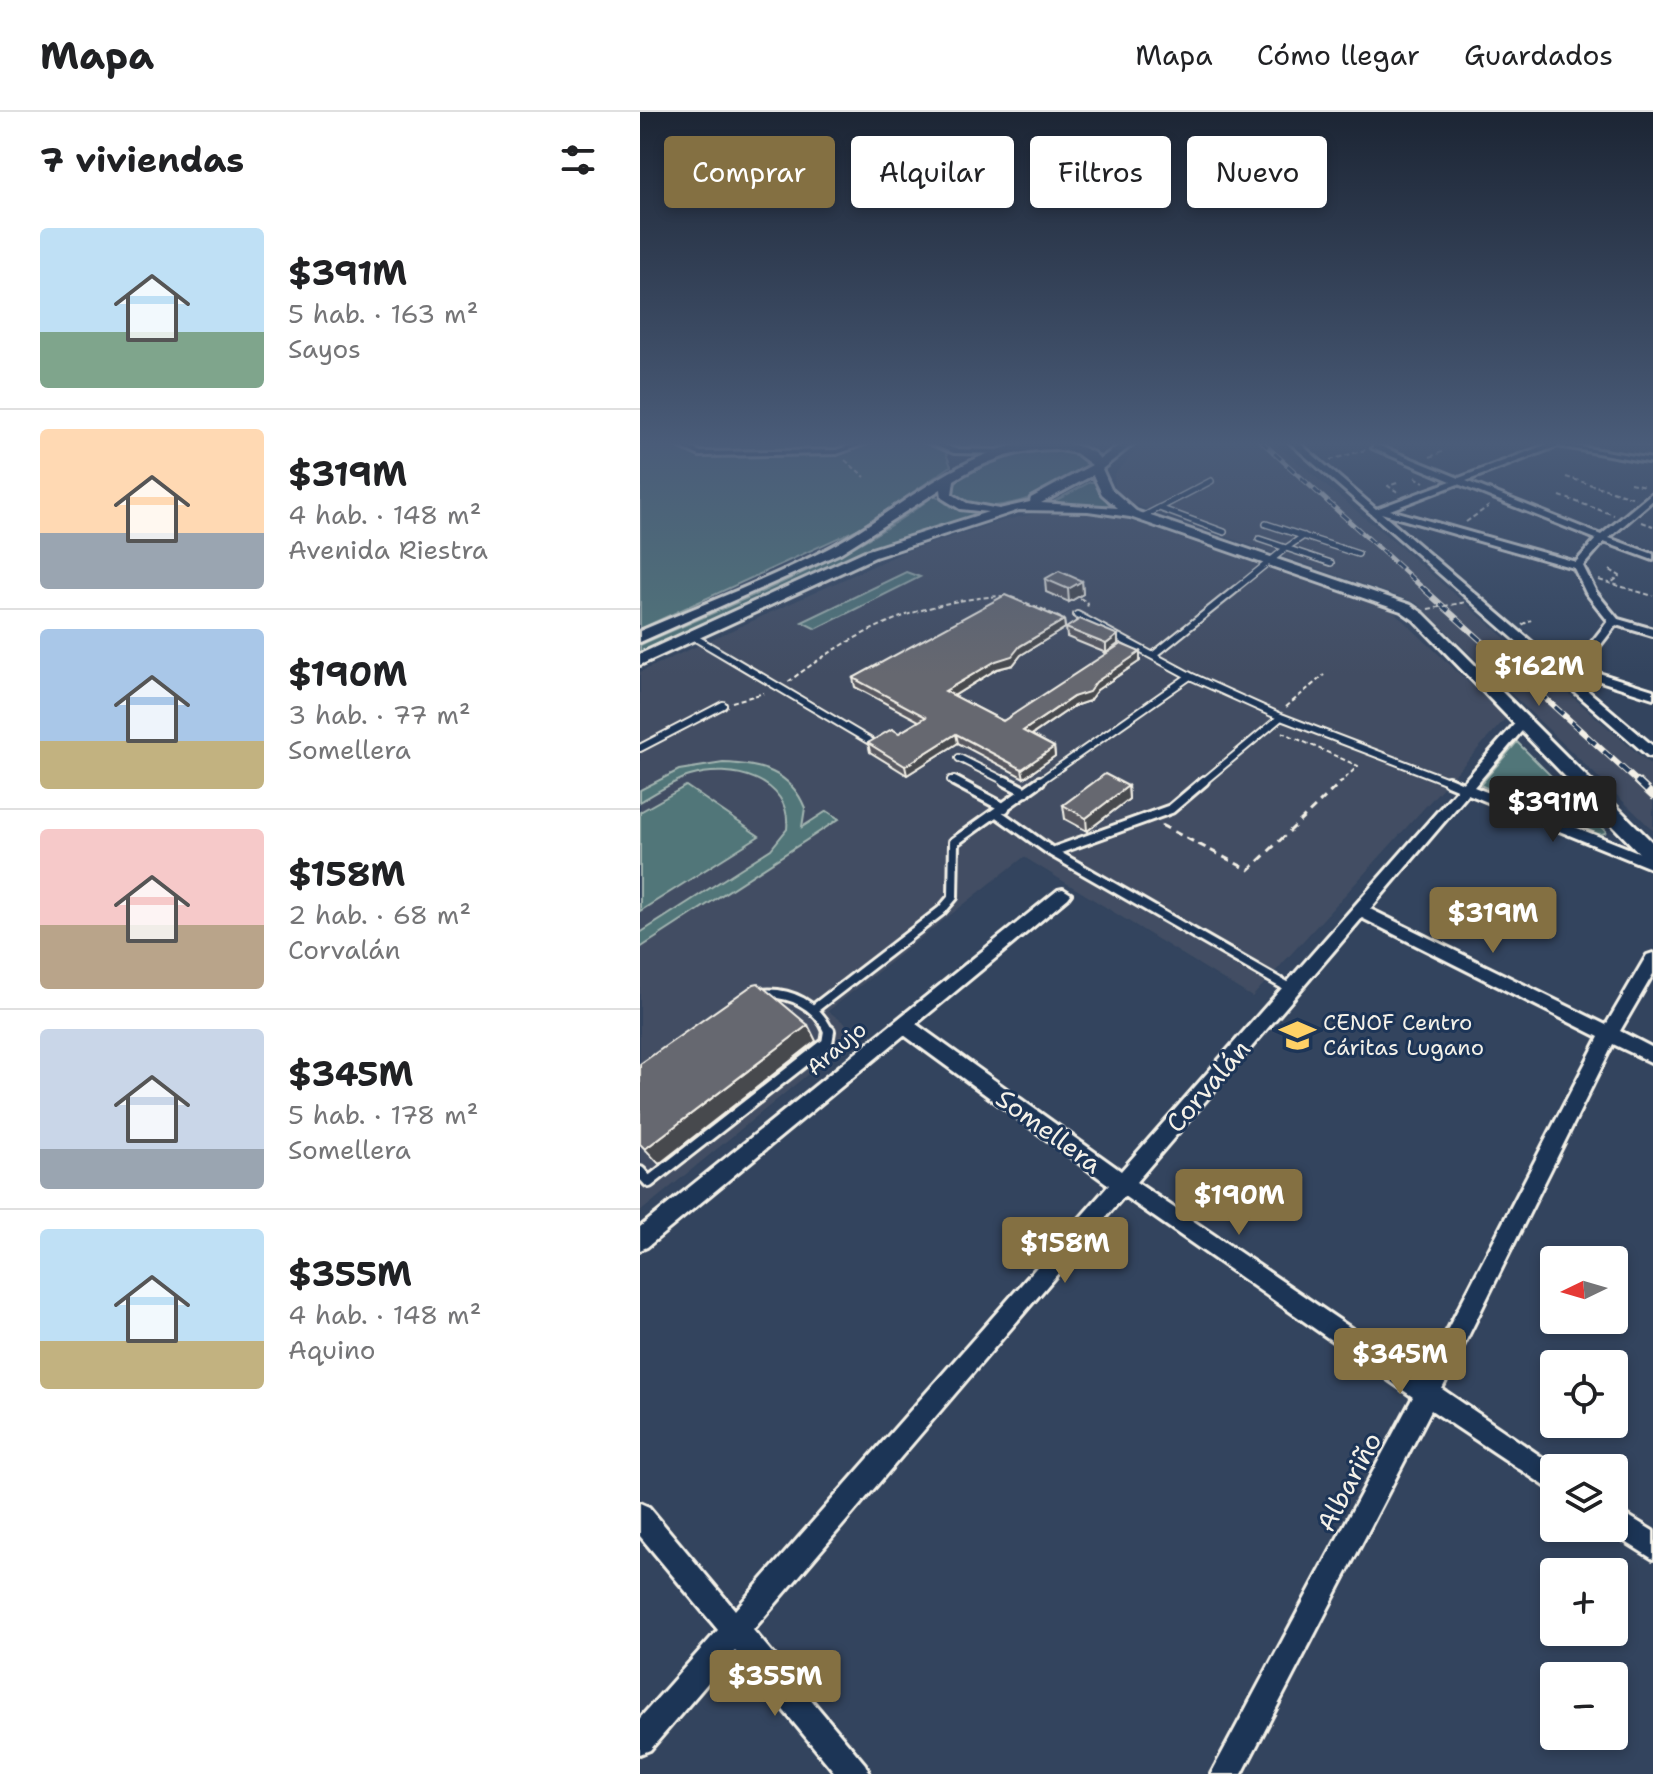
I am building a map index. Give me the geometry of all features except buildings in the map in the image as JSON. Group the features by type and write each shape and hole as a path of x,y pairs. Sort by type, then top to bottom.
{"main road":[{"path":"640,637 853,541 889,519"},
{"path":"640,660 870,554 980,519"},
{"path":"1145,519 1270,559 1395,604 1419,617 1653,855"}],"street":[{"path":"1385,519 1551,671 1653,753"},
{"path":"1404,519 1580,571 1614,621 1653,633"},
{"path":"1548,519 1653,557"},
{"path":"1580,571 1601,540 1625,520"},
{"path":"1576,669 1614,621"},
{"path":"1551,671 1576,669 1653,694"},
{"name":"Corvalán","path":"640,1740 1523,722"},
{"path":"1467,789 1653,864"},
{"name":"Araujo","path":"640,1240 1063,894"},
{"path":"1359,910 1653,1056"},
{"name":"Albariño","path":"1226,1774 1427,1394 1609,1035 1653,959"},
{"name":"Somellera","path":"902,1024 1123,1184 1540,1471"},
{"path":"640,1516 855,1774"},
{"path":"1628,1529 1653,1546"}],"lane":[{"path":"1188,519 1224,532"},
{"path":"1266,524 1358,554"},
{"path":"1155,654 1172,644 1270,559 1304,536"},
{"path":"1259,539 1331,563"},
{"path":"1077,615 1155,654 1190,676 1281,717 1467,789"},
{"path":"692,636 873,743"},
{"path":"815,1008 941,911 953,897 954,842 1190,676"},
{"path":"640,748 723,705"},
{"path":"1052,852 1171,809 1281,717"},
{"path":"663,726 671,732"},
{"path":"959,758 1026,792"},
{"path":"951,780 1001,811 1052,852 1292,989"},
{"path":"640,1172 645,1185 827,1043 829,1031 815,1008 776,991 751,996"}],"path":[{"path":"1452,531 1471,519"},
{"path":"1621,519 1625,520"},
{"path":"1610,570 1620,576 1611,583"},
{"path":"1580,571 1653,596"},
{"path":"723,705 782,688 815,660 911,610 1002,596 1042,609 1075,625 1086,618"},
{"path":"1428,609 1467,602"},
{"path":"1028,616 1042,609"},
{"path":"1497,682 1551,671"},
{"path":"1281,717 1282,710 1324,675"},
{"path":"1147,818 1249,870 1358,766 1282,732"}],"shaded area":[{"path":"1124,519 1393,611 1506,718 1252,997 1024,857 828,1011 858,1033 640,1212 640,672 906,551 1005,520"},
{"path":"1174,519 1366,519 1653,767 1653,830 1417,603"}],"green space":[{"path":"640,519 875,519 864,526 640,629"},
{"path":"901,519 969,519 863,553 640,655 640,645 829,560"},
{"path":"906,572 920,577 816,629 802,622"},
{"path":"1517,742 1605,833 1596,836 1480,785"},
{"path":"723,763 761,768 782,778 799,795 805,808 802,827 827,811 839,819 640,948 640,933 771,849 787,829 786,812 780,798 756,779 740,774 706,772 690,776 640,802 640,790 679,770"},
{"path":"686,786 759,836 640,911 640,812"}],"railway":[{"path":"1346,519 1426,591"},
{"path":"1424,589 1639,783"},
{"path":"1637,781 1653,796"}],"place":[{"name":"CENOF Centro Cáritas Lugano","path":"1297,1035"}]}
